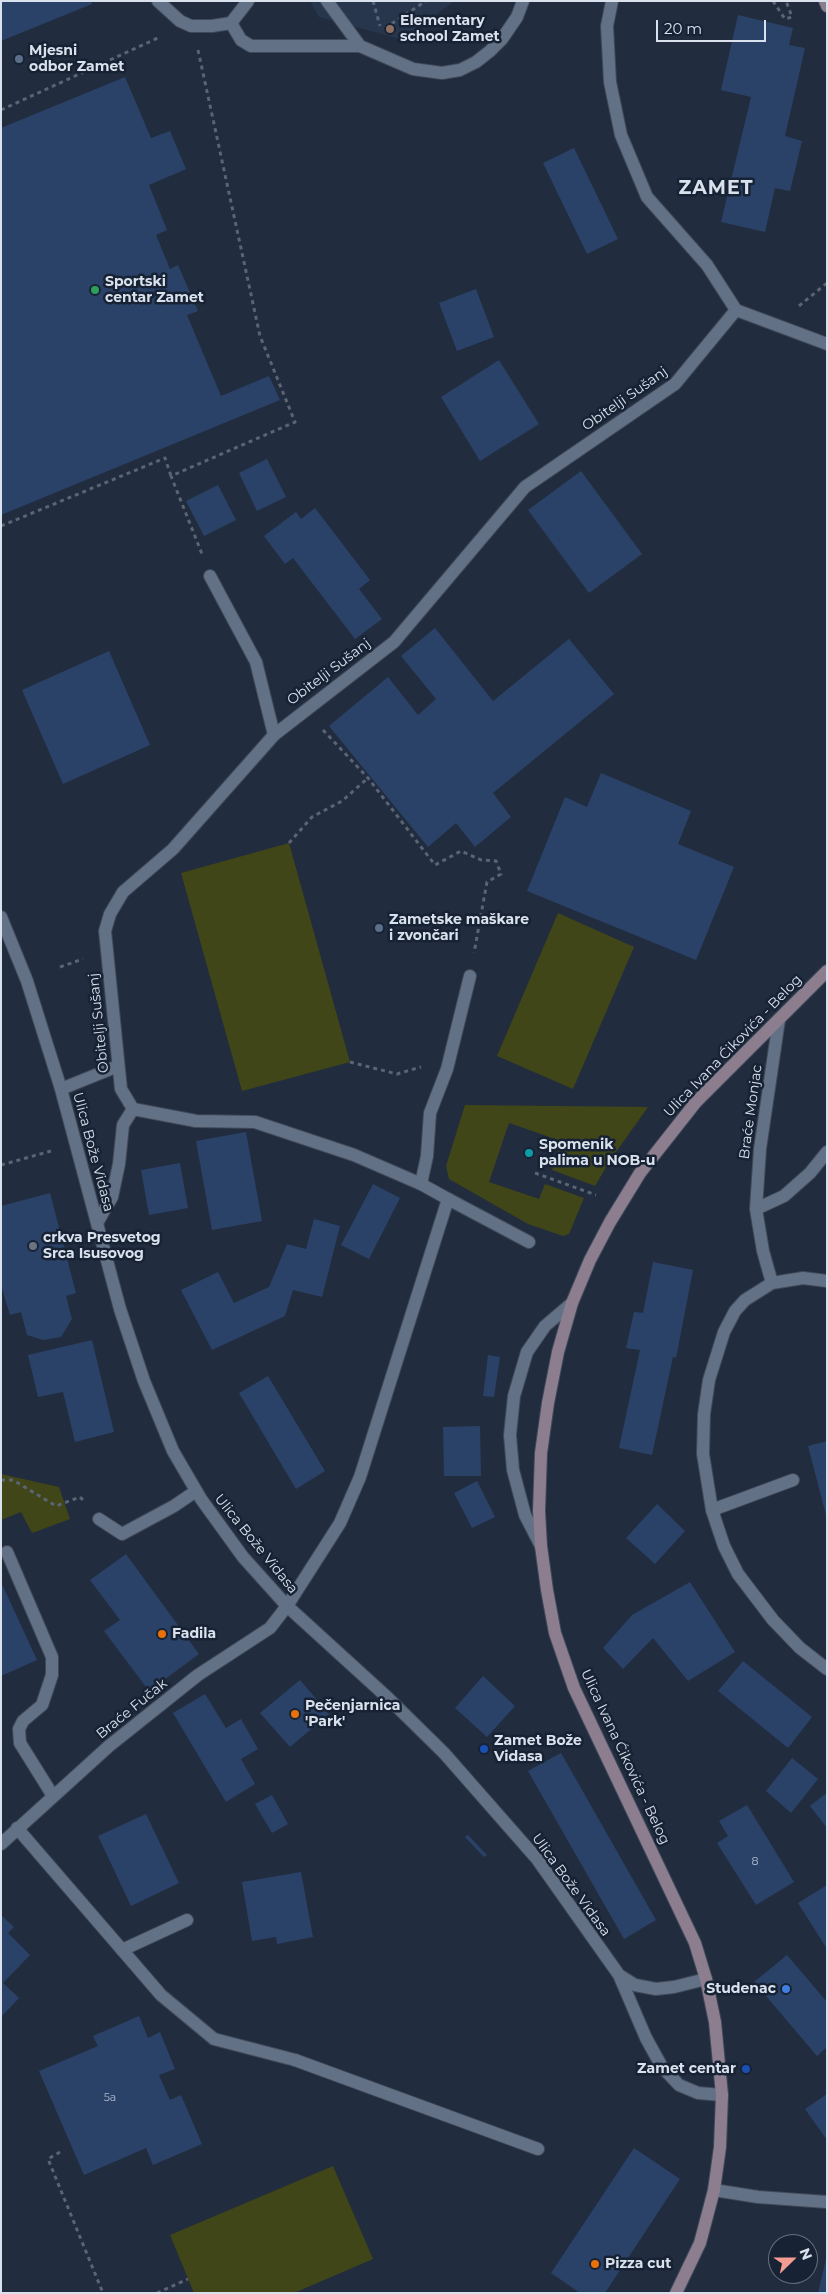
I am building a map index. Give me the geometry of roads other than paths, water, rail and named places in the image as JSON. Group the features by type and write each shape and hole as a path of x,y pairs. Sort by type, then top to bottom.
{"main road":[{"path":"825,1 827,6"},
{"name":"Ulica Ivana Ćikovića - Belog","path":"676,2293 700,2243 714,2190 720,2148 722,2095 715,2022 706,1979 695,1943 574,1688 555,1633 541,1546 539,1511 541,1453 553,1377 572,1303 590,1260 610,1222 640,1173 696,1102 827,971"}],"street":[{"path":"158,1 180,21 191,26 212,26 231,22 248,1"},
{"path":"327,1 360,46"},
{"path":"231,22 241,40 252,46 360,46 413,69 442,73 460,70 476,62 502,39 517,16 523,1"},
{"path":"612,1 607,26 610,82 621,135 647,197 707,265 736,310 827,344"},
{"name":"Obitelji Sušanj","path":"133,1109 121,1089 105,931 110,914 122,892 173,849 274,735 394,642 525,487 675,384 736,310"},
{"path":"210,576 256,662 274,735"},
{"name":"Ulica Bože Vidasa","path":"1,917 27,981 60,1089 120,1309 144,1381 173,1451 196,1491 244,1557 287,1606 388,1698 444,1753 537,1859 619,1975 646,2038 662,2067 679,2085 698,2093 722,2095"},
{"path":"421,1184 427,1156 430,1113 447,1069 470,976"},
{"name":"Braće Monjac","path":"772,1283 756,1209 760,1149 778,1020"},
{"path":"60,1089 118,1066"},
{"path":"97,1222 112,1197 119,1164 123,1125 133,1109 196,1121 255,1122 354,1156 421,1184 529,1242"},
{"path":"756,1209 784,1196 810,1173 827,1152"},
{"name":"Braće Fučak","path":"1,1844 109,1746 198,1675 270,1628 287,1606 340,1522 360,1477 448,1199"},
{"path":"827,1281 802,1278 772,1283 745,1300 735,1311 724,1332 709,1380 704,1414 703,1454 712,1510 724,1546 738,1574 773,1620 800,1648 827,1669"},
{"path":"541,1546 525,1515 513,1470 510,1435 514,1396 527,1352 545,1326 572,1303"},
{"path":"712,1510 793,1480"},
{"path":"99,1519 122,1534 174,1506 196,1491"},
{"path":"7,1552 52,1657 52,1675 42,1705 23,1721 19,1729 20,1743 53,1796"},
{"path":"17,1828 161,1996 214,2039 295,2060 538,2149"},
{"path":"122,1950 187,1920"},
{"path":"619,1975 635,1985 656,1989 674,1987 706,1979"},
{"path":"714,2190 758,2197 827,2202"}],"place":[{"name":"Elementary school Zamet","path":"390,29"},
{"name":"Mjesni odbor Zamet","path":"19,59"},
{"name":"Sportski centar Zamet","path":"95,290"},
{"name":"Zametske maškare i zvončari","path":"379,928"},
{"name":"Spomenik palima u NOB-u","path":"529,1153"},
{"name":"crkva Presvetog Srca Isusovog","path":"33,1246"},
{"name":"Fadila","path":"162,1634"},
{"name":"Pečenjarnica 'Park'","path":"295,1714"},
{"name":"Zamet Bože Vidasa","path":"484,1749"},
{"name":"Studenac","path":"786,1989"},
{"name":"Zamet centar","path":"746,2069"},
{"name":"Pizza cut","path":"595,2264"}],"district":[{"name":"ZAMET","path":"716,188"}]}
